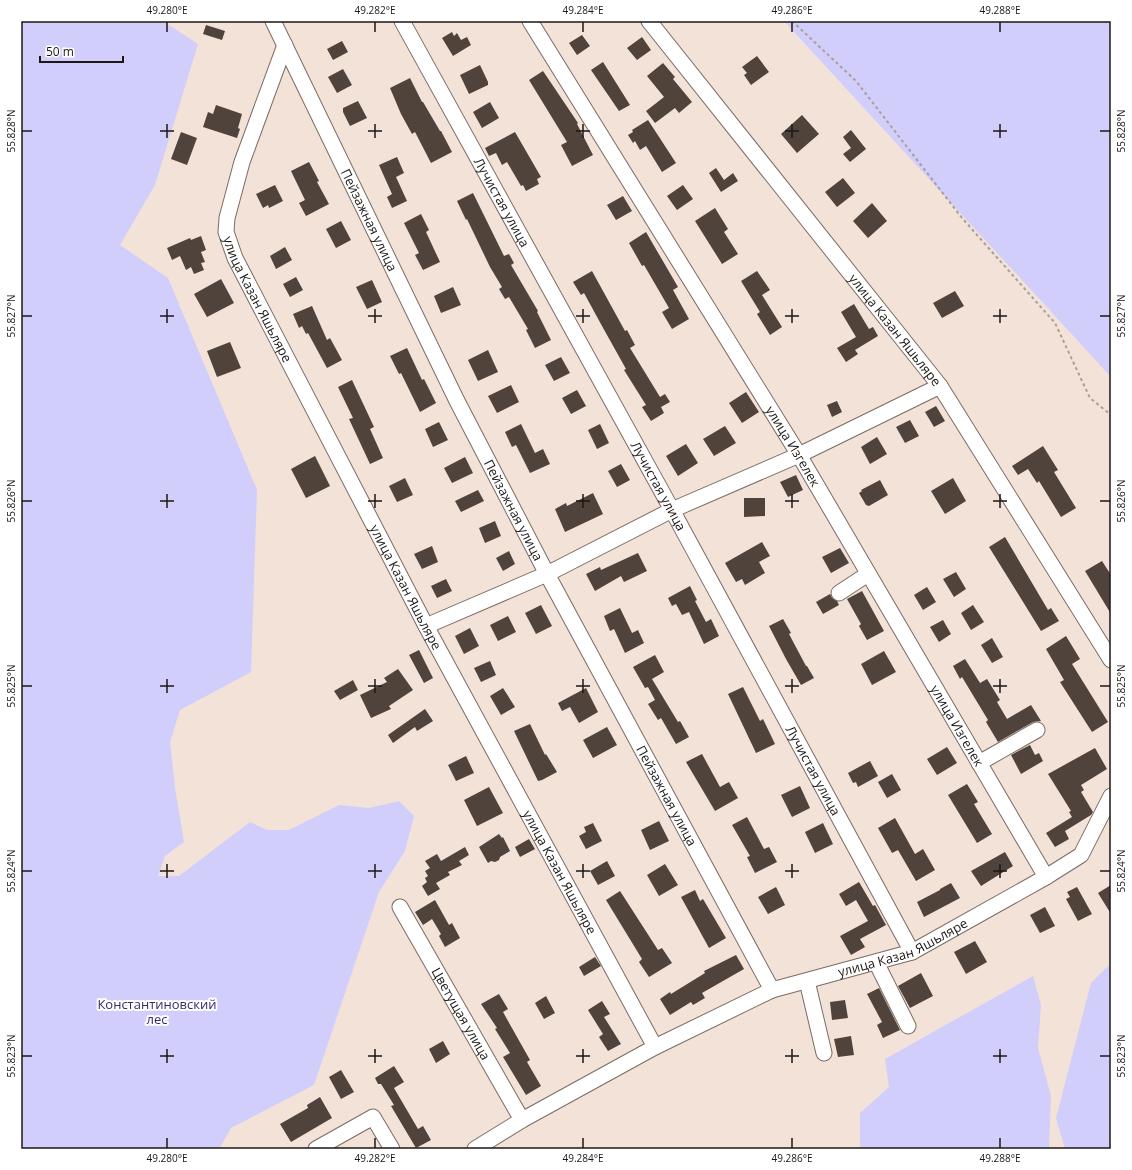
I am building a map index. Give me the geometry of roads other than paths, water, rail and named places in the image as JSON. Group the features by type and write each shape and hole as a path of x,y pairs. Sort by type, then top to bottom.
{"street":[{"name":"Пейзажная улица","path":"274,21 457,401 547,574 772,990"},
{"name":"Лучистая улица","path":"402,21 672,510 912,952"},
{"name":"улица Изгелек","path":"530,21 799,455 1046,877"},
{"name":"улица Казан Яшьляре","path":"649,21 940,386 1111,660"},
{"name":"улица Казан Яшьляре","path":"285,45 242,162 227,218 226,232 235,258 426,626 655,1047"},
{"path":"426,626 547,574 672,510 799,455 940,386"},
{"path":"839,593 868,574"},
{"path":"979,763 1036,730"},
{"name":"улица Казан Яшьляре","path":"475,1149 522,1120 655,1047 772,990 912,952 1046,877 1081,855 1111,796"},
{"name":"Цветущая улица","path":"400,907 522,1120"},
{"path":"876,962 908,1026"},
{"path":"807,981 824,1053"},
{"path":"316,1149 373,1117 392,1149"}],"park label":[{"name":"Константиновский лес","path":"157,1012"}]}
